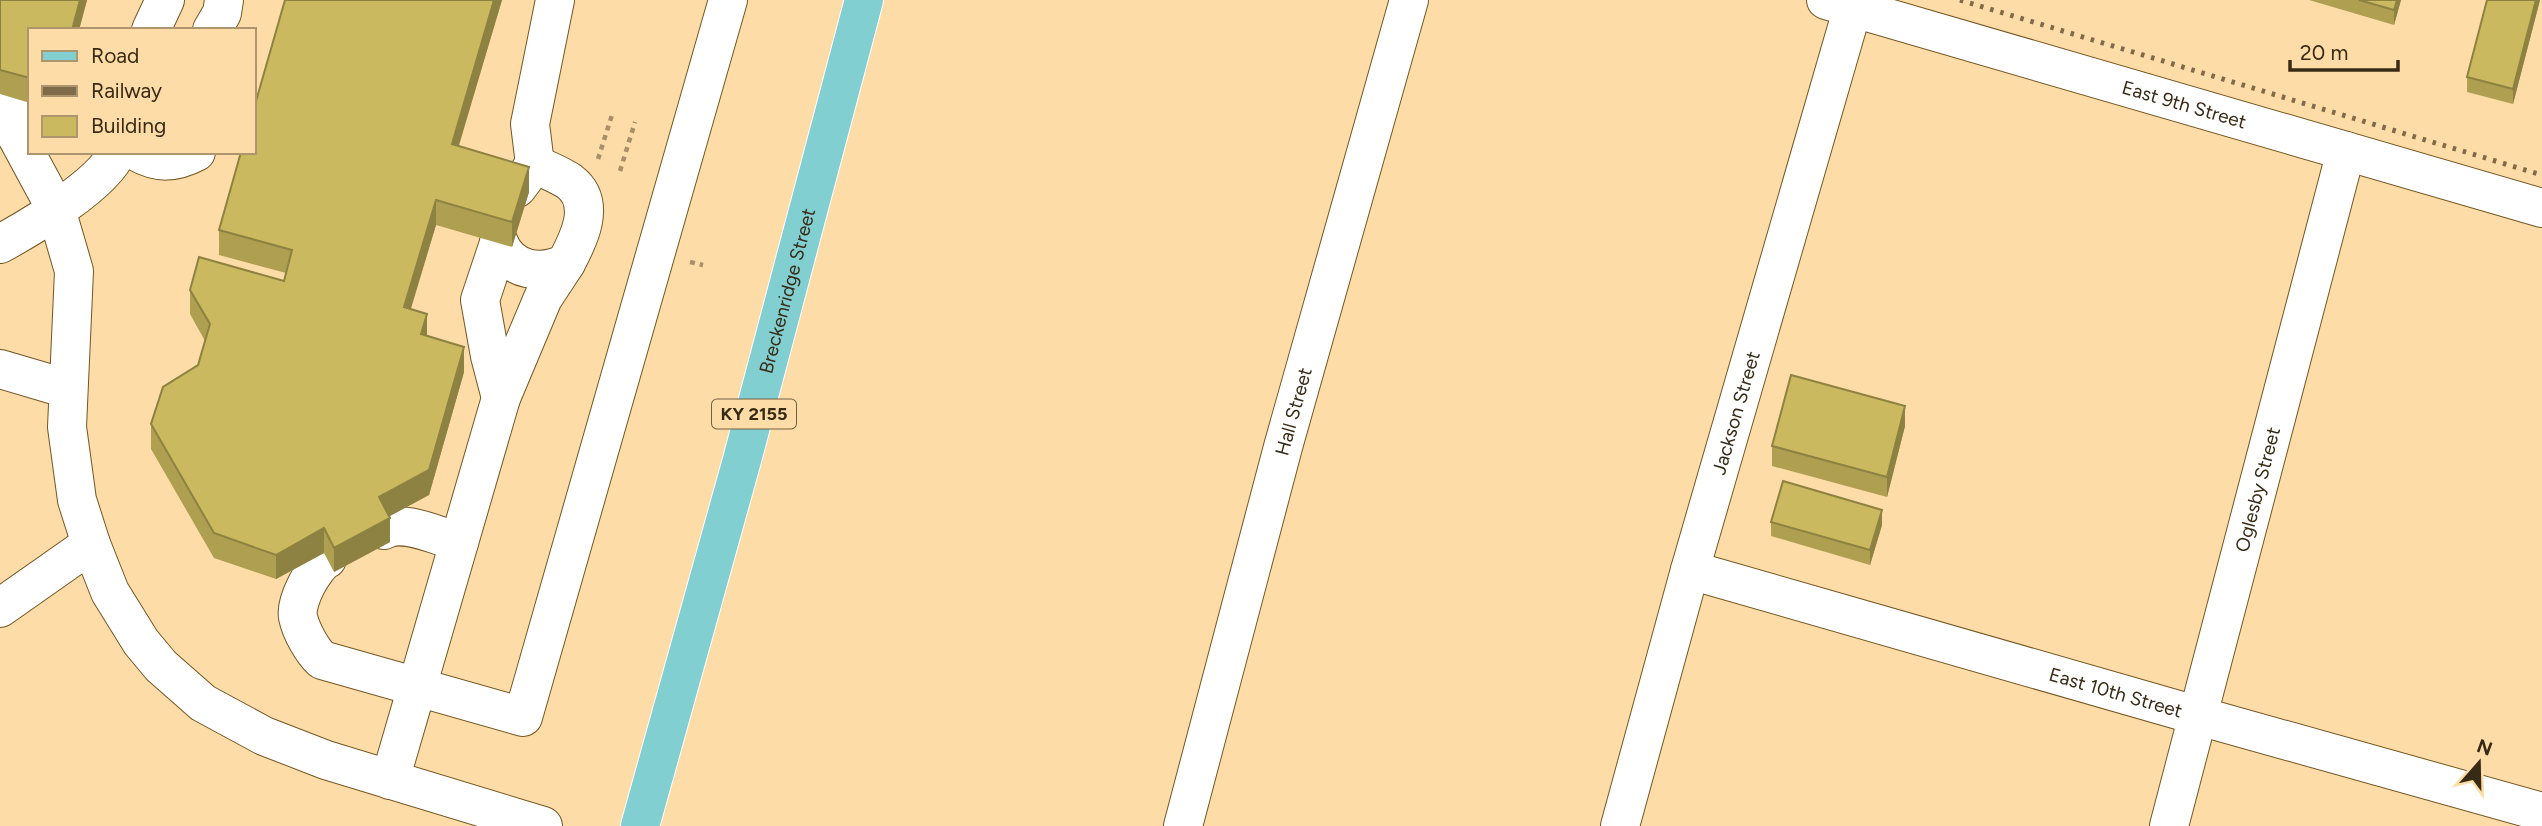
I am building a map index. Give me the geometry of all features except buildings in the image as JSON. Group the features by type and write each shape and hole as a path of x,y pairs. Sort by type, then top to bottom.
{"main road":[{"name":"Breckenridge Street","path":"640,826 864,0"}],"street":[{"path":"152,28 165,0"},
{"path":"213,28 222,13 224,0"},
{"path":"390,780 501,398 543,298 566,263 583,227 584,204 580,192 569,181 526,176 530,124 555,0"},
{"path":"327,559 312,573 299,607 298,617 315,654 323,660 523,717 728,0"},
{"name":"Hall Street","path":"1183,826 1283,447 1409,0"},
{"name":"East 9th Street","path":"1845,3 2542,208"},
{"name":"Jackson Street","path":"1620,826 1845,3"},
{"path":"9,126 56,209 74,271 67,427 77,500 110,592 141,642 161,666 203,703 264,736 326,760 543,826"},
{"name":"Oglesby Street","path":"2169,826 2346,151"},
{"path":"0,244 88,186 115,154"},
{"path":"140,154 149,159 165,162 193,154"},
{"path":"501,398 480,300 499,243 502,250 520,267 536,271 552,270 566,263"},
{"path":"0,369 68,389"},
{"path":"384,530 401,526 459,542"},
{"path":"0,608 91,544"},
{"name":"East 10th Street","path":"1690,570 2542,811"}],"path":[{"path":"597,163 612,115"},
{"path":"620,171 635,122"}],"railway":[{"path":"1960,0 2542,175"}]}
